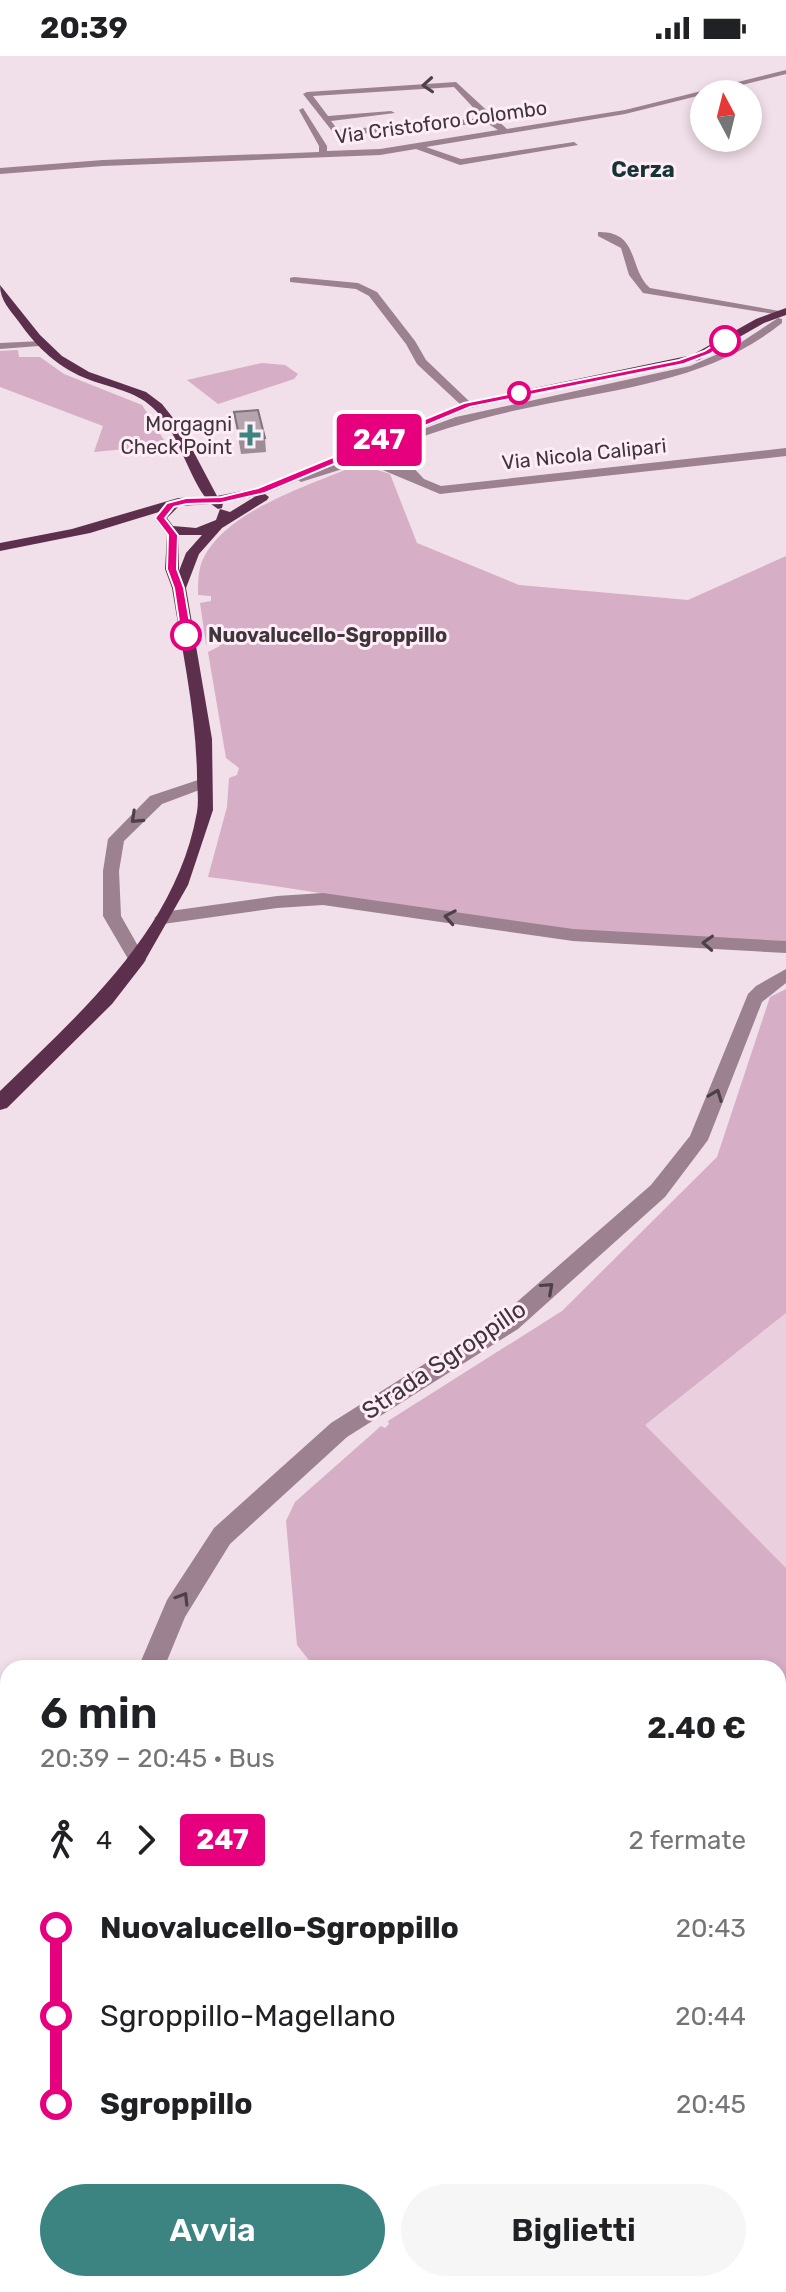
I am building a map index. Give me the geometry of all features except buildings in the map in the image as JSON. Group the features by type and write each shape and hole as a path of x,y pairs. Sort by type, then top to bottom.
{"main road":[{"path":"0,288 39,343 69,366 155,402 171,424 188,462 212,502 225,513 220,524 193,553 179,588"},
{"path":"0,547 77,531 172,505 212,502 261,491 352,452 385,442 467,405 681,362 780,316"},
{"path":"0,1103 106,999 137,960 163,918 195,846 205,810 200,710 179,588 172,569 173,535 160,518 186,486 188,462"},
{"path":"77,531 144,523 195,532 220,524 317,467"},
{"path":"201,484 231,490 261,491"}],"street":[{"name":"Via Cristoforo Colombo","path":"0,171 103,163 323,155 416,147 625,112 786,72"},
{"path":"299,83 336,133 489,120"},
{"path":"307,94 458,85 489,120 507,133"},
{"path":"451,96 467,94"},
{"path":"303,110 323,146 323,155"},
{"path":"325,119 391,113"},
{"path":"416,147 460,162 574,145"},
{"path":"418,478 404,465 380,452 385,442 491,412 706,366 751,344 780,316 759,306 647,291 635,277 628,247 619,239 601,234"},
{"path":"294,280 358,286 373,294 411,343 421,362 467,405"},
{"path":"0,346 39,343"},
{"path":"352,452 393,468"},
{"name":"Via Nicola Calipari","path":"393,468 440,490 786,452"},
{"path":"301,478 315,477 355,461 393,468"},
{"path":"137,960 112,916 111,871 116,839 156,800 204,783"},
{"path":"163,918 277,902 323,899 573,935 786,947"},
{"name":"Strada Sgroppillo","path":"154,1660 176,1609 222,1536 339,1430 510,1322 658,1191 698,1140 754,999 786,975"}],"shaded area":[{"path":"18,350 19,357 40,357 64,374 142,405 167,445 94,452 103,426 0,387 0,351"},
{"path":"262,363 285,365 298,374 294,379 218,404 187,380"},
{"path":"359,464 390,474 417,543 519,585 688,600 786,556 786,941 653,936 553,928 208,877 227,807 229,778 237,775 239,768 226,758 208,652 220,646 213,641 206,644 200,603 211,601 211,596 198,595 201,563 215,541 251,513 295,490"},
{"path":"786,989 786,1313 645,1425 786,1568 786,1660 309,1660 297,1645 286,1521 295,1502 381,1426 385,1428 388,1421 562,1311 717,1157 770,997"},
{"path":"786,1313 786,1568 644,1425"}],"bus line":[{"name":"247","path":"186,635 179,588 172,569 173,535 160,518 161,513 171,505 186,501 221,500 261,491 453,409 499,397 681,362 695,358 725,341"}],"place":[{"name":"Morgagni Check Point","path":"250,435"},
{"name":"Nuovalucello-Sgroppillo","path":"186,635"}],"district":[{"name":"Cerza","path":"643,169"}]}
